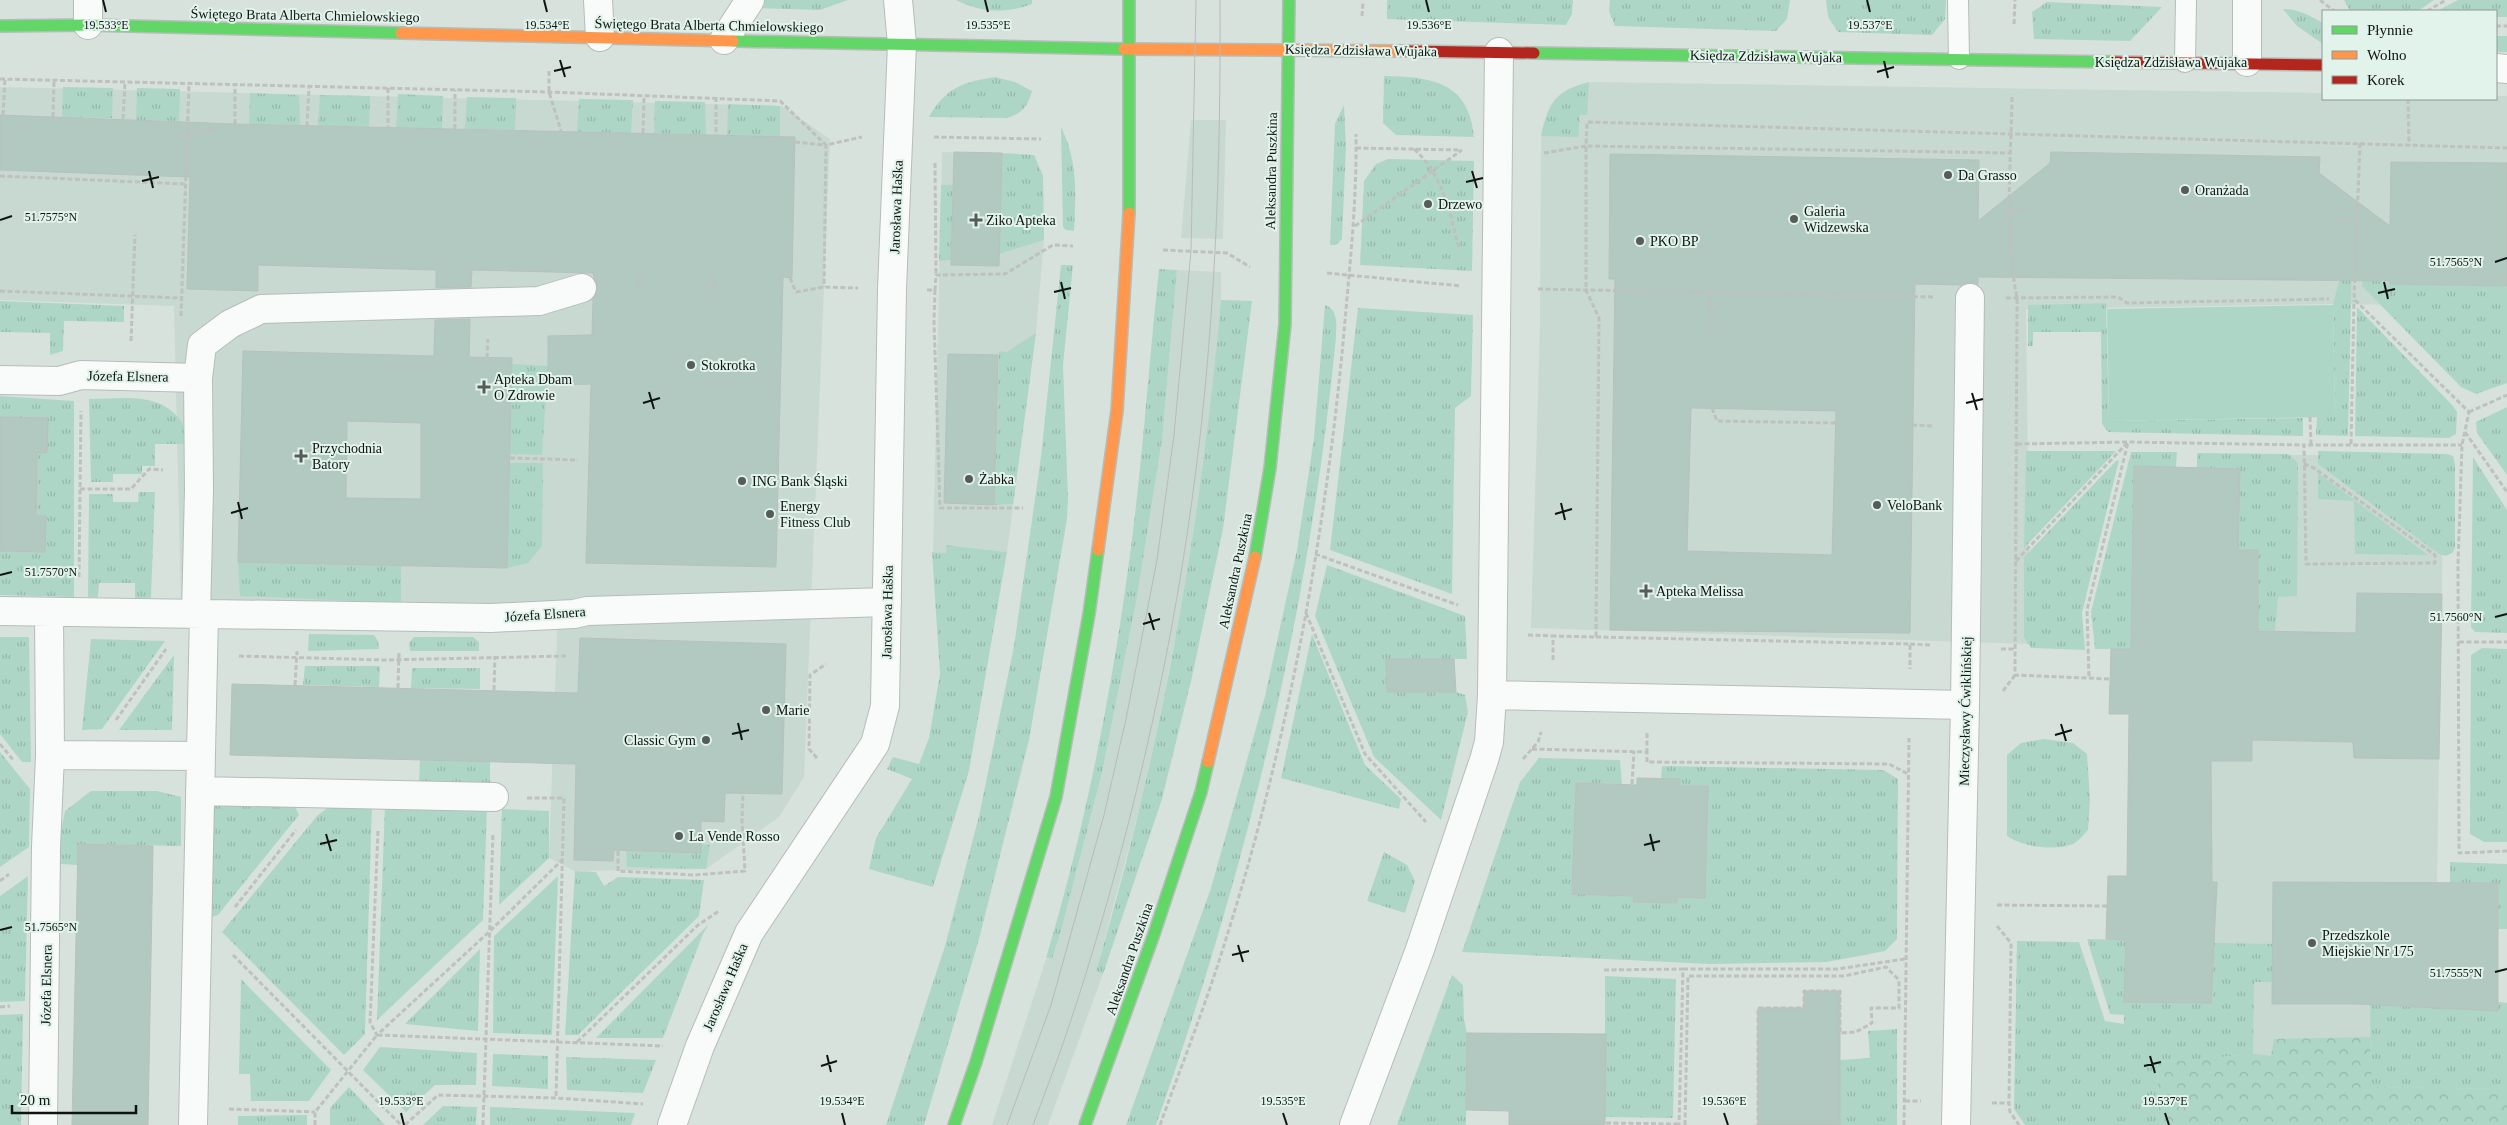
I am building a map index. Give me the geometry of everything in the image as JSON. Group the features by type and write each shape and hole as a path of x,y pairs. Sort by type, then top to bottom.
{"street":[{"path":"598,0 600,38"},
{"path":"724,40 750,0"},
{"name":"Jarosława Haška","path":"672,1125 700,1046 749,933 875,744 885,706 892,289 902,44 898,0"},
{"path":"954,1125 976,1062 1056,797 1089,614 1117,411 1127,267 1129,0"},
{"name":"Aleksandra Puszkina","path":"1085,1125 1154,934 1201,792 1254,562 1270,468 1285,324 1289,0"},
{"path":"2246,62 2247,0"},
{"name":"Świętego Brata Alberta Chmielowskiego","path":"0,26 88,13 600,38 1129,50 1208,49"},
{"name":"Księdza Zdzisława Wujaka","path":"1208,49 2246,62 2322,65"},
{"path":"1354,1125 1419,952 1489,742 1492,694 1499,52"},
{"path":"193,1125 204,935 200,791 198,470 188,378 202,345 230,324 261,309 539,301 582,288"},
{"name":"Mieczysławy Ćwiklińskiej","path":"1956,1125 1965,705 1970,298"},
{"name":"Józefa Elsnera","path":"0,380 59,381 81,375 188,378"},
{"name":"Józefa Elsnera","path":"0,611 491,618 574,614 587,611 886,602"},
{"name":"Józefa Elsnera","path":"43,1125 46,873 50,755 49,612"},
{"path":"1492,694 1965,705"},
{"path":"50,755 201,756"},
{"path":"200,791 494,797"}],"lane":[{"path":"1958,0 1958,59"},
{"path":"2185,62 2186,0"}],"path":[{"path":"2014,25 2015,0"},
{"path":"2320,0 2333,10"},
{"path":"2429,10 2446,0"},
{"path":"0,79 309,88 388,88 644,97 716,97 780,101 826,145 824,287"},
{"path":"3,115 5,79"},
{"path":"53,117 54,81"},
{"path":"123,119 125,83"},
{"path":"188,378 181,298 189,84"},
{"path":"234,124 235,86"},
{"path":"307,126 309,88"},
{"path":"388,88 388,128"},
{"path":"455,90 455,129"},
{"path":"643,133 644,97"},
{"path":"716,97 716,135"},
{"path":"2002,697 2004,688 2015,674 2017,298 2013,277 2011,210 2012,98"},
{"path":"2408,100 2409,145"},
{"path":"1596,637 1599,318 1586,290 1587,122 2507,148"},
{"path":"178,136 186,136 207,128 218,129"},
{"path":"1160,1125 1225,942 1273,772 1305,612 1333,447 1354,226 1356,134"},
{"path":"795,142 826,145 855,137 1041,139"},
{"path":"935,137 936,147"},
{"path":"2351,444 2360,143"},
{"path":"1544,153 1586,146 2011,152"},
{"path":"1356,148 1467,150"},
{"path":"1414,149 1434,170 1449,209 1461,255"},
{"path":"1354,226 1462,150"},
{"path":"936,157 936,275"},
{"path":"0,176 185,184"},
{"path":"2011,210 2028,209"},
{"path":"2340,219 2357,219"},
{"path":"130,376 135,235"},
{"path":"1053,245 1073,246"},
{"path":"1160,250 1227,253 1252,268"},
{"path":"1327,273 1466,287 1465,279"},
{"path":"639,289 640,274"},
{"path":"713,276 713,290"},
{"path":"1538,289 1970,298 2118,296 2127,303 2329,299"},
{"path":"935,290 934,321 940,508 1023,508"},
{"path":"0,291 181,298"},
{"path":"1711,292 1712,331"},
{"path":"2354,300 2469,412"},
{"path":"78,613 81,375"},
{"path":"2469,412 2507,395"},
{"path":"1712,408 1717,420 1836,423"},
{"path":"2469,412 2462,446 2459,642 2459,853 2507,851"},
{"path":"2310,417 2311,445"},
{"path":"2465,432 2507,492"},
{"path":"2017,444 2128,442 2462,446"},
{"path":"2016,562 2128,442"},
{"path":"2089,678 2087,610 2128,442"},
{"path":"2304,445 2304,464 2306,564 2435,564 2435,555 2314,468 2304,464"},
{"path":"510,458 578,460"},
{"path":"80,489 131,489 149,470 198,470"},
{"path":"1315,554 1493,618 1524,635 1910,644 1904,1125"},
{"path":"1305,612 1365,754 1453,851"},
{"path":"1519,763 1538,742 1553,696 1553,636"},
{"path":"2459,642 2507,642"},
{"path":"92,756 169,644"},
{"path":"817,758 809,749 810,675 826,664"},
{"path":"2015,674 2110,679"},
{"path":"784,712 809,711"},
{"path":"1532,749 1647,752 1647,762 1890,764 1908,774"},
{"path":"1632,784 1634,751"},
{"path":"324,794 204,935 347,1069 401,1125"},
{"path":"618,850 618,871 695,875 745,871 742,820 743,794"},
{"path":"377,1035 370,1022 379,795"},
{"path":"483,1125 494,797"},
{"path":"556,1098 559,1042 564,798"},
{"path":"315,1125 315,1112 347,1069 377,1035 490,931 563,859"},
{"path":"1997,911 1998,896"},
{"path":"1997,905 2107,906"},
{"path":"576,1042 698,925 722,909"},
{"path":"1996,918 1996,925 2011,943 2009,1103 2010,1112 2019,1125"},
{"path":"1604,970 1837,969 1905,959"},
{"path":"1686,1125 1688,976 1844,976 1886,967 1899,980 1900,1008 1871,1008 1872,1023 1856,1032 1840,1033 1840,991 1804,991 1804,1008 1758,1008 1758,1125"},
{"path":"1606,1123 1679,1124 1683,969"},
{"path":"377,1035 671,1046"},
{"path":"406,1125 438,1095 556,1098 648,1105"},
{"path":"260,1110 315,1112"}],"shaded area":[{"path":"1590,82 2322,93 2322,100 2497,100 2497,96 2507,96 2507,306 2332,304 2026,309 2030,644 1531,628 1540,326 1541,136"},
{"path":"0,87 782,106 830,139 804,777 779,817 706,869 575,871 549,858 558,604 181,602 174,306 0,300"},
{"path":"1191,120 1226,120 1223,239 1181,238"},
{"path":"942,152 1034,155 1043,176 1044,240 1036,333 1007,552 947,545 946,553 933,552"},
{"path":"1177,270 1221,272 1221,300 1213,398 1185,591 1147,780 1096,971 1103,974 1048,1125 992,1125 1046,959 1052,959 1061,931 1102,773 1137,597 1162,440"},
{"path":"2240,454 2444,457 2437,882 2498,883 2498,1002 2507,1003 2507,1125 2123,1125 2125,940 2106,939 2108,876 2127,876 2129,714 2109,714 2111,649 2131,649 2134,467 2197,468"}],"green space":[{"path":"765,0 848,0 820,10 757,8"},
{"path":"956,0 1032,0 1032,4 1003,11 994,11 975,8"},
{"path":"1387,0 1573,0 1572,14 1566,25 1387,19"},
{"path":"1610,0 1790,0 1787,19 1776,31 1615,26 1609,11"},
{"path":"1826,0 1946,0 1945,19 1932,35 1838,32 1828,17"},
{"path":"2344,0 2434,0 2419,10 2349,10"},
{"path":"2458,0 2507,0 2507,17 2497,17 2497,10 2439,10"},
{"path":"2047,2 2162,7 2130,41 2034,39 2032,12"},
{"path":"2283,9 2309,15 2322,22 2322,43 2297,26"},
{"path":"2497,36 2507,36 2507,52 2497,52"},
{"path":"1384,76 1432,81 1456,93 1471,118 1474,137 1396,135 1383,123"},
{"path":"995,77 1015,82 1032,91 1026,105 1017,114 1007,118 929,117 942,99 956,88 973,81"},
{"path":"1589,82 1587,115 1580,115 1578,137 1541,136 1550,107 1555,100 1568,90"},
{"path":"63,87 113,88 112,118 62,117"},
{"path":"137,88 180,89 179,121 136,120"},
{"path":"250,93 299,95 300,125 249,124"},
{"path":"398,94 443,96 442,129 396,128"},
{"path":"320,95 370,96 369,127 318,126"},
{"path":"467,97 516,98 515,130 465,129"},
{"path":"579,99 633,100 631,133 577,132"},
{"path":"655,101 705,102 706,135 654,133"},
{"path":"728,104 780,106 780,136 727,135"},
{"path":"1344,105 1346,147 1342,239 1336,245 1330,245 1335,124"},
{"path":"1061,127 1067,140 1075,178 1074,231 1066,230 1063,227"},
{"path":"1002,153 1034,155 1043,176 1044,240 999,254"},
{"path":"1388,159 1474,161 1472,271 1360,265 1364,181 1376,164"},
{"path":"941,185 953,185 951,260 939,261"},
{"path":"2365,256 2376,280 2389,284 2507,286 2507,383 2476,394 2461,387 2362,286"},
{"path":"2340,257 2352,257 2348,436 2316,435 2317,417 2335,417 2333,305 2339,281"},
{"path":"1061,265 1073,265 1063,365 1068,498 1067,519 1029,740 979,939 924,1125 886,1125 945,946 979,816 1014,646 1041,457"},
{"path":"1159,269 1177,270 1162,440 1137,597 1102,773 1052,959 1046,958 1086,806 1116,651 1135,512"},
{"path":"1221,300 1252,301 1223,529 1192,677 1162,799 1103,974 1096,971 1119,889 1159,723 1190,555 1213,385"},
{"path":"0,301 124,306 124,322 64,321 63,351 50,355 50,333 0,332"},
{"path":"2106,303 2109,421 2303,418 2303,436 2108,432 2102,424 2101,332 2033,332 2033,346 2028,346 2028,305"},
{"path":"1325,305 1333,310 1335,314 1336,337 1325,438 1292,638 1270,737 1246,835 1219,932 1189,1029 1156,1125 1126,1125 1211,888 1265,696 1297,550 1314,438"},
{"path":"2333,305 2335,417 2109,421 2107,309"},
{"path":"2357,307 2453,406 2457,412 2456,434 2449,438 2355,436"},
{"path":"1358,308 1473,315 1471,396 1455,408 1452,594 1330,550"},
{"path":"1036,333 1013,504 994,505 999,351 1007,352"},
{"path":"512,364 548,366 542,455 510,454"},
{"path":"0,396 74,401 74,597 0,595 0,551 44,552 46,516 36,516 37,453 0,417"},
{"path":"89,399 140,399 162,405 172,411 181,421 185,429 186,442 185,444 155,444 155,466 142,466 142,474 113,474 113,482 91,482"},
{"path":"2507,407 2507,475 2477,433 2476,422"},
{"path":"2026,451 2116,451 2024,548"},
{"path":"2318,451 2447,454 2453,456 2455,464 2455,548 2452,553 2446,556 2439,554 2318,464"},
{"path":"2131,452 2177,452 2176,467 2134,467 2131,649 2095,649 2091,612"},
{"path":"2197,453 2288,454 2298,463 2297,596 2278,597 2275,631 2258,630 2258,551 2238,550 2240,469 2197,468"},
{"path":"2473,457 2507,510 2507,633 2475,632 2471,627"},
{"path":"2119,460 2082,613 2085,650 2031,648 2024,637 2024,557"},
{"path":"509,463 543,463 542,546 528,563 507,568"},
{"path":"2318,473 2428,555 2355,554 2354,501 2318,499"},
{"path":"139,492 155,492 151,598 135,598 135,583 99,583 98,597 88,597 89,494 113,494 113,502 138,502"},
{"path":"946,545 1007,552 969,771 933,887 869,869 876,838 912,779 887,769 893,757 919,764 929,738 940,674 932,552 946,553"},
{"path":"238,562 401,565 401,603 240,596"},
{"path":"1327,565 1465,616 1467,659 1386,659 1387,692 1456,692 1465,695 1468,712 1441,820 1374,757 1315,616"},
{"path":"309,634 374,635 378,641 379,649 308,651"},
{"path":"1312,634 1365,765 1401,799 1399,809 1281,778"},
{"path":"0,637 29,637 31,762 22,762 0,734"},
{"path":"414,637 473,637 479,642 479,651 410,651 409,643"},
{"path":"91,639 165,641 102,729 82,730"},
{"path":"2482,648 2507,649 2507,842 2484,842 2470,834 2471,655"},
{"path":"174,655 172,730 119,730"},
{"path":"305,666 380,666 379,687 303,685"},
{"path":"412,668 480,668 480,689 411,688"},
{"path":"2044,739 2073,743 2087,754 2090,799 2088,830 2075,843 2065,846 2039,847 2021,843 2007,836 2007,755 2021,743"},
{"path":"0,752 30,789 29,847 0,867"},
{"path":"1539,758 1620,760 1622,784 1576,783 1572,894 1634,896 1634,902 1677,903 1677,897 1704,898 1707,786 1680,786 1680,779 1661,779 1662,766 1883,770 1898,779 1897,939 1885,951 1827,962 1710,964 1462,952 1520,782"},
{"path":"420,759 490,761 490,783 419,781"},
{"path":"91,791 157,791 181,797 181,846 78,844 78,865 60,864 59,842 65,811"},
{"path":"214,802 294,804 299,815 218,915 209,918"},
{"path":"333,803 372,805 365,1034 344,1055 222,932 317,816"},
{"path":"385,805 487,808 483,920 377,1020"},
{"path":"502,809 549,811 549,858 499,905"},
{"path":"701,844 710,845 706,869 627,867 626,851 700,853"},
{"path":"1384,852 1407,865 1415,881 1405,913 1367,901"},
{"path":"2450,862 2507,864 2507,929 2498,929 2498,884 2450,883"},
{"path":"575,871 596,872 604,886 618,877 704,880 699,916 578,1035 565,1035"},
{"path":"28,876 25,1001 0,1002 0,896"},
{"path":"558,876 552,1035 493,1033 494,936"},
{"path":"709,924 703,934 663,1038 596,1038"},
{"path":"2087,939 2126,940 2125,1002 2210,1003 2214,943 2273,944 2272,982 2254,982 2253,1054 2157,1063 2159,1125 2025,1125 2014,1109 2017,941 2079,942 2105,1021 2124,1024 2124,1015 2110,1014"},
{"path":"480,949 478,1031 405,1024"},
{"path":"1452,975 1463,985 1464,1020 1467,1033 1466,1125 1397,1125"},
{"path":"1605,976 1676,979 1673,1118 1605,1117"},
{"path":"241,979 331,1070 309,1101 251,1101 250,1074 239,1074"},
{"path":"2370,985 2507,1003 2507,1089 2371,1087"},
{"path":"23,1014 21,1125 0,1125 0,1015"},
{"path":"1897,1029 1897,1125 1840,1125 1840,1060 1870,1058 1868,1031"},
{"path":"2370,1037 2372,1087 2507,1089 2507,1125 2159,1125 2157,1063 2253,1054 2271,1056 2274,1039"},
{"path":"380,1047 477,1053 476,1085 435,1085 406,1112 363,1070"},
{"path":"493,1054 548,1056 548,1089 492,1086"},
{"path":"566,1057 656,1060 643,1093 567,1090"},
{"path":"349,1087 385,1125 330,1125 330,1108"},
{"path":"443,1106 477,1107 476,1125 423,1125"},
{"path":"490,1107 635,1113 631,1125 490,1125"},
{"path":"307,1115 307,1125 238,1125 238,1116"}],"building":[{"path":"0,115 235,124 795,137 792,278 783,277 776,567 586,563 591,384 548,385 548,336 592,335 593,299 597,291 593,273 472,270 471,287 436,288 436,270 258,265 258,291 187,289 190,177 0,170"},
{"name":"Ziko Apteka","path":"954,152 1002,153 999,266 951,265"},
{"path":"2051,152 2320,157 2319,173 2390,226 2391,162 2507,163 2507,286 2389,284 2389,281 1978,277 1978,284 1970,282 1962,285 1915,284 1910,633 1610,630 1615,279 1609,279 1610,154 1979,160 1978,221 2050,163","holes":["1691,408 1836,411 1832,555 1687,551"]},
{"path":"470,319 469,357 512,358 507,568 238,562 243,351 434,356 435,320","holes":["347,421 421,423 421,499 346,498"]},
{"path":"948,354 998,355 994,505 944,503"},
{"path":"0,417 48,418 47,453 37,453 36,516 46,516 45,552 0,551"},
{"path":"2134,466 2240,469 2238,550 2258,550 2258,631 2356,633 2357,593 2442,594 2439,759 2354,758 2353,742 2252,740 2252,761 2211,761 2212,882 2217,882 2211,1003 2124,1002 2126,940 2106,939 2108,876 2127,876 2129,714 2109,714 2111,649 2131,649"},
{"path":"580,638 786,644 782,794 725,793 724,822 701,821 701,853 614,850 613,861 574,860 576,764 230,755 232,684 578,693"},
{"path":"1386,659 1454,659 1456,692 1387,692"},
{"path":"1637,778 1680,779 1680,786 1708,786 1705,898 1677,897 1677,903 1633,902 1634,896 1572,894 1576,783 1637,785"},
{"path":"78,844 153,846 148,1125 72,1125"},
{"path":"2273,882 2498,883 2498,1011 2357,1004 2272,1004"},
{"path":"1804,991 1840,991 1840,1125 1758,1125 1758,1008 1804,1008"},
{"path":"1467,1033 1606,1034 1605,1125 1509,1125 1509,1111 1466,1110"}],"tram line":[{"path":"1007,1125 1051,1005 1104,815 1126,719 1157,560 1174,435 1191,251 1196,0"},
{"path":"1033,1125 1069,1025 1112,886 1129,823 1159,693 1182,564 1200,438 1211,313 1218,188 1220,0"}],"traffic: fast":[{"path":"1129,0 1129,213"},
{"path":"1255,557 1270,468 1285,324 1289,0"},
{"path":"0,26 88,25 401,33"},
{"path":"733,41 1124,49"},
{"path":"1534,53 2115,62"},
{"path":"954,1125 976,1062 1056,797 1089,614 1098,550"},
{"path":"1085,1125 1154,934 1201,792 1208,762"}],"traffic: slow":[{"path":"401,33 733,41"},
{"path":"1124,49 1405,51"},
{"path":"1098,550 1117,411 1129,213"},
{"path":"1208,762 1255,557"}],"traffic: jam":[{"path":"1405,51 1534,53"},
{"path":"2115,62 2322,65"}],"place":[{"name":"Da Grasso","path":"1948,175"},
{"name":"Oranżada","path":"2185,190"},
{"name":"Drzewo","path":"1428,204"},
{"name":"Galeria Widzewska","path":"1794,219"},
{"name":"Ziko Apteka","path":"976,220"},
{"name":"PKO BP","path":"1640,241"},
{"name":"Stokrotka","path":"691,365"},
{"name":"Apteka Dbam O Zdrowie","path":"484,387"},
{"name":"Przychodnia Batory","path":"301,456"},
{"name":"Żabka","path":"969,479"},
{"name":"ING Bank Śląski","path":"742,481"},
{"name":"VeloBank","path":"1877,505"},
{"name":"Energy Fitness Club","path":"770,514"},
{"name":"Apteka Melissa","path":"1646,591"},
{"name":"Marie","path":"766,710"},
{"name":"Classic Gym","path":"706,740"},
{"name":"La Vende Rosso","path":"679,836"},
{"name":"Przedszkole Miejskie Nr 175","path":"2312,943"}]}
